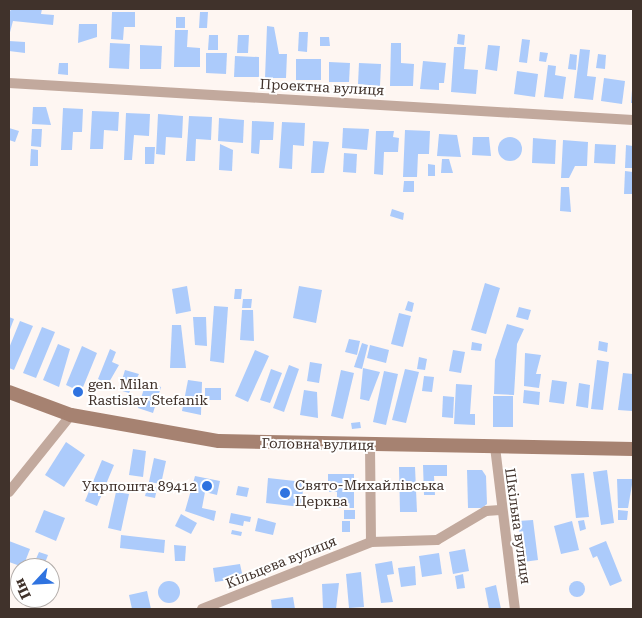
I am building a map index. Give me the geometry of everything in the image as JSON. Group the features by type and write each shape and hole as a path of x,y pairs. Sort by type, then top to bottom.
{"main road":[{"name":"Головна вулиця","path":"9,392 71,415 219,442 633,449"}],"street":[{"name":"Проектна вулиця","path":"9,83 633,120"},
{"path":"9,492 71,415"},
{"path":"370,446 371,542"},
{"name":"Шкільна вулиця","path":"495,447 500,510 515,609"},
{"name":"Кільцева вулиця","path":"202,609 371,542 437,540 486,511 500,510"}],"building":[{"path":"14,9 42,9 41,14 54,15 53,25 13,21 9,36 9,11"},
{"path":"112,12 135,12 135,27 124,27 123,40 111,39"},
{"path":"200,12 208,12 207,28 199,28"},
{"path":"176,17 185,17 185,28 176,28"},
{"path":"79,24 97,24 97,37 78,43"},
{"path":"267,26 274,27 279,54 287,54 286,78 265,78"},
{"path":"175,30 188,30 187,47 200,48 200,67 174,67"},
{"path":"299,32 308,32 307,52 298,51"},
{"path":"458,34 465,35 464,45 457,44"},
{"path":"209,35 218,35 218,50 208,50"},
{"path":"238,35 249,35 248,53 237,53"},
{"path":"320,37 329,37 330,46 320,46"},
{"path":"522,39 530,40 527,63 519,62"},
{"path":"9,41 25,42 25,53 9,51"},
{"path":"110,43 130,44 129,69 109,68"},
{"path":"391,43 401,43 401,63 414,64 413,86 390,86"},
{"path":"140,45 162,46 161,69 140,69"},
{"path":"488,45 500,46 497,71 485,69"},
{"path":"454,47 466,47 464,69 478,70 476,94 451,92"},
{"path":"580,49 590,50 587,76 596,77 593,100 574,98"},
{"path":"540,52 548,53 546,62 539,61"},
{"path":"206,53 227,53 226,74 206,73"},
{"path":"570,54 577,55 576,70 568,69"},
{"path":"598,54 606,55 605,69 596,68"},
{"path":"235,56 259,57 259,77 234,77"},
{"path":"296,59 321,59 321,80 296,80"},
{"path":"423,61 446,63 444,83 439,83 439,90 420,89"},
{"path":"329,62 350,63 349,82 329,82"},
{"path":"59,63 68,63 68,75 58,74"},
{"path":"359,63 381,64 380,86 358,84"},
{"path":"548,65 556,66 555,75 566,77 563,99 544,97"},
{"path":"517,71 538,74 535,97 514,94"},
{"path":"604,78 625,81 622,104 601,101"},
{"path":"632,90 633,103 631,103"},
{"path":"33,107 46,107 51,125 32,124"},
{"path":"63,108 83,109 82,132 73,132 72,150 61,150"},
{"path":"92,111 119,112 118,131 104,130 103,149 90,149"},
{"path":"126,113 150,114 149,136 134,135 132,160 124,160"},
{"path":"158,114 183,116 182,138 166,137 165,155 156,154"},
{"path":"189,116 212,117 211,140 196,139 195,161 186,161"},
{"path":"219,118 244,120 243,143 218,141"},
{"path":"252,121 274,122 273,140 260,140 259,154 251,153"},
{"path":"282,122 305,123 304,146 293,145 292,169 279,168"},
{"path":"9,128 19,131 15,142 9,140"},
{"path":"343,128 369,129 367,150 342,148"},
{"path":"32,129 42,129 41,147 31,146"},
{"path":"405,130 430,131 429,154 418,154 417,177 403,177"},
{"path":"376,131 394,131 393,137 399,138 398,152 384,152 383,175 374,174"},
{"path":"439,134 457,135 461,157 437,156"},
{"path":"473,137 489,137 491,156 472,155"},
{"path":"510,137 519,140 522,149 519,158 510,161 501,158 498,149 501,140"},
{"path":"533,138 556,140 555,164 532,163"},
{"path":"563,140 588,142 587,166 575,166 569,178 561,178"},
{"path":"313,141 329,142 324,173 311,173"},
{"path":"220,144 233,150 232,171 219,170"},
{"path":"595,144 616,145 615,164 594,163"},
{"path":"626,145 633,146 633,168 625,168"},
{"path":"145,147 155,147 154,164 145,164"},
{"path":"31,149 38,150 38,166 30,166"},
{"path":"344,153 357,154 356,173 343,172"},
{"path":"442,159 449,159 453,173 441,173"},
{"path":"428,164 435,165 435,176 428,176"},
{"path":"625,171 633,172 633,194 624,194"},
{"path":"404,181 414,181 414,192 403,192"},
{"path":"561,187 569,187 571,212 560,211"},
{"path":"392,209 404,213 403,220 390,216"},
{"path":"485,283 500,288 486,334 471,330"},
{"path":"187,286 191,311 176,314 172,289"},
{"path":"299,286 322,290 316,323 293,318"},
{"path":"235,289 242,289 241,299 234,299"},
{"path":"243,299 252,299 251,308 242,308"},
{"path":"408,301 414,303 412,312 405,310"},
{"path":"214,306 228,307 224,363 210,361"},
{"path":"519,307 531,310 528,320 516,317"},
{"path":"242,310 253,310 254,341 240,340"},
{"path":"399,313 411,316 403,347 391,344"},
{"path":"9,317 14,319 9,332"},
{"path":"193,317 206,317 207,346 195,345"},
{"path":"20,321 33,326 14,370 9,368 9,348"},
{"path":"507,324 524,329 517,344 514,395 494,394 495,360"},
{"path":"172,325 181,325 186,368 170,368"},
{"path":"42,327 55,332 36,378 23,373"},
{"path":"349,339 360,341 357,355 345,352"},
{"path":"599,341 608,343 607,352 598,350"},
{"path":"472,342 482,344 481,351 471,350"},
{"path":"362,343 368,345 362,369 354,367"},
{"path":"58,344 70,349 59,387 43,380"},
{"path":"370,345 389,350 386,363 367,358"},
{"path":"82,346 97,353 81,392 66,385"},
{"path":"110,349 116,352 112,362 119,365 108,384 98,379"},
{"path":"255,350 269,356 248,402 235,396"},
{"path":"453,350 465,352 461,373 449,371"},
{"path":"525,353 541,355 536,374 541,374 539,388 524,386"},
{"path":"419,357 427,359 425,370 417,369"},
{"path":"597,360 609,362 603,410 591,409"},
{"path":"310,362 322,364 319,383 307,381"},
{"path":"289,365 299,369 284,412 273,408"},
{"path":"363,368 380,372 369,401 360,399"},
{"path":"271,369 282,373 270,403 260,400"},
{"path":"405,369 419,372 406,423 392,420"},
{"path":"125,370 139,374 129,393 119,390"},
{"path":"341,370 354,373 343,419 331,416"},
{"path":"384,371 398,374 386,425 373,422"},
{"path":"623,373 633,374 632,411 618,410"},
{"path":"424,376 434,377 432,392 422,391"},
{"path":"188,380 202,382 201,415 182,411"},
{"path":"552,380 567,382 564,404 549,402"},
{"path":"146,382 161,387 153,413 138,408"},
{"path":"579,383 590,385 588,408 576,406"},
{"path":"456,384 472,385 470,414 475,414 475,425 454,424"},
{"path":"205,388 221,388 221,400 205,400"},
{"path":"304,390 317,392 318,418 300,415"},
{"path":"524,390 540,392 539,405 523,403"},
{"path":"443,396 454,397 453,418 442,417"},
{"path":"493,396 513,396 513,427 493,427"},
{"path":"360,422 361,428 352,429 351,423"},
{"path":"66,442 85,455 64,487 45,475"},
{"path":"133,449 146,451 143,477 129,475"},
{"path":"154,458 166,461 161,484 149,482"},
{"path":"102,460 114,465 97,506 85,501"},
{"path":"423,465 447,465 447,476 434,476 435,495 424,495"},
{"path":"399,467 415,467 417,512 400,512"},
{"path":"467,470 482,470 486,476 487,504 482,508 468,508"},
{"path":"607,470 614,523 601,525 593,472"},
{"path":"584,473 589,517 576,518 571,474"},
{"path":"328,474 354,474 354,508 337,508 337,492 328,492"},
{"path":"195,476 220,481 217,495 205,492 202,508 216,511 214,521 185,511"},
{"name":"Свято-Михайлівська Церква","path":"268,478 304,482 301,507 266,503"},
{"path":"617,479 633,479 628,508 618,508"},
{"path":"148,485 157,488 155,498 145,496"},
{"path":"238,486 249,488 247,497 236,495"},
{"path":"116,492 129,494 121,531 108,528"},
{"path":"44,510 65,518 56,541 35,532"},
{"path":"344,510 355,510 355,519 344,519"},
{"path":"618,510 628,511 627,520 618,520"},
{"path":"231,513 251,517 250,522 244,521 243,526 229,523"},
{"path":"181,514 197,523 191,534 175,526"},
{"path":"258,518 276,523 273,535 255,531"},
{"path":"533,520 538,560 523,562 518,521"},
{"path":"584,520 586,529 580,531 578,521"},
{"path":"342,521 350,521 350,532 342,532"},
{"path":"572,521 579,550 561,554 554,526"},
{"path":"232,530 242,532 241,536 231,534"},
{"path":"121,535 165,540 164,553 120,548"},
{"path":"9,541 30,549 26,558 10,558 9,562"},
{"path":"606,541 622,581 610,586 597,556 593,558 589,548"},
{"path":"174,545 186,546 185,561 175,561"},
{"path":"465,549 469,571 453,574 449,552"},
{"path":"39,552 48,555 47,558 36,558"},
{"path":"439,553 442,574 422,577 419,556"},
{"path":"392,561 394,574 387,575 393,602 381,603 375,564"},
{"path":"240,564 243,578 215,582 213,568"},
{"path":"415,566 416,585 401,587 398,568"},
{"path":"361,572 364,607 349,608 346,574"},
{"path":"463,574 465,588 457,589 455,576"},
{"path":"165,581 173,581 180,588 180,596 173,603 165,603 158,596 158,588"},
{"path":"577,581 583,583 585,589 583,595 577,597 571,595 569,589 571,583"},
{"path":"339,583 336,609 323,609 322,584"},
{"path":"496,585 501,609 489,609 485,588"},
{"path":"147,591 151,609 132,609 129,595"},
{"path":"293,597 295,609 272,609 271,600"}],"place":[{"name":"gen. Milan Rastislav Stefanik","path":"78,392"},
{"name":"Укрпошта 89412","path":"207,486"},
{"name":"Свято-Михайлівська Церква","path":"285,493"}]}
